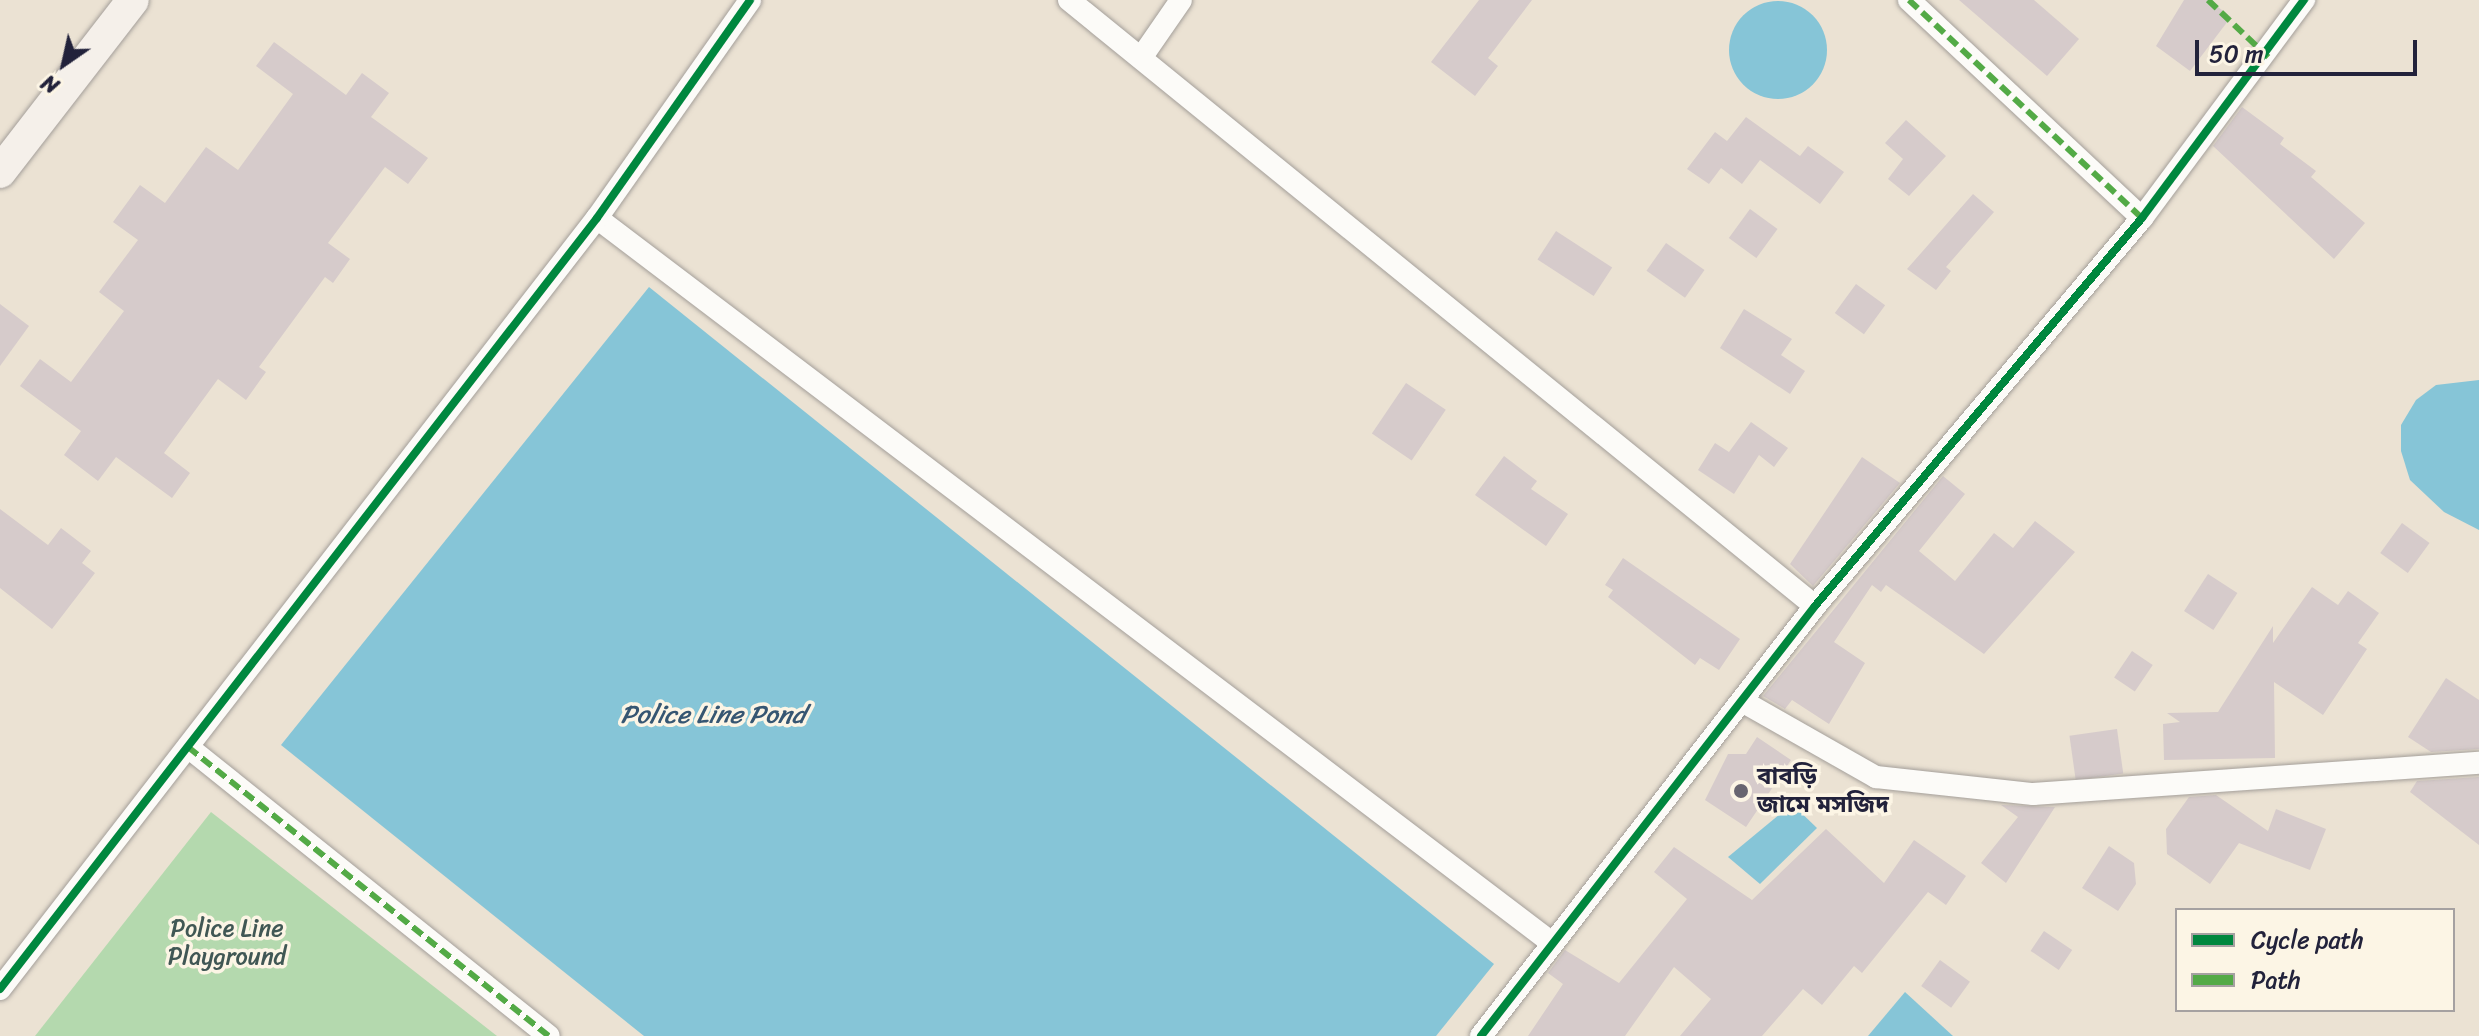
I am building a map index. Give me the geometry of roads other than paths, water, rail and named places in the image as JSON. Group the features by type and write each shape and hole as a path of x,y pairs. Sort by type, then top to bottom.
{"street":[{"path":"0,172 133,0"},
{"path":"0,989 597,218 750,0"},
{"path":"1069,0 1815,606"},
{"path":"1141,58 1181,0"},
{"path":"1909,0 2142,218"},
{"path":"1481,1036 1815,606 2142,218 2304,0"},
{"path":"597,218 1552,943"},
{"path":"1742,701 1876,777 2033,794 2479,763"},
{"path":"188,747 549,1036"}],"water":[{"path":"1778,1 1797,4 1813,15 1824,31 1827,50 1824,69 1813,85 1797,96 1778,99 1759,96 1743,85 1732,69 1729,50 1732,31 1743,15 1759,4"},
{"name":"Police Line Pond","path":"649,287 1494,964 1436,1036 644,1036 281,745"},
{"path":"2479,380 2479,530 2444,512 2410,480 2401,451 2401,425 2416,400 2436,385"},
{"path":"1792,804 1817,828 1760,884 1728,857"},
{"path":"1905,992 1953,1036 1868,1036"}],"place":[{"name":"বাবড়ি জামে মসজিদ","path":"1741,791"}],"park label":[{"name":"Police Line Playground","path":"227,943"}]}
